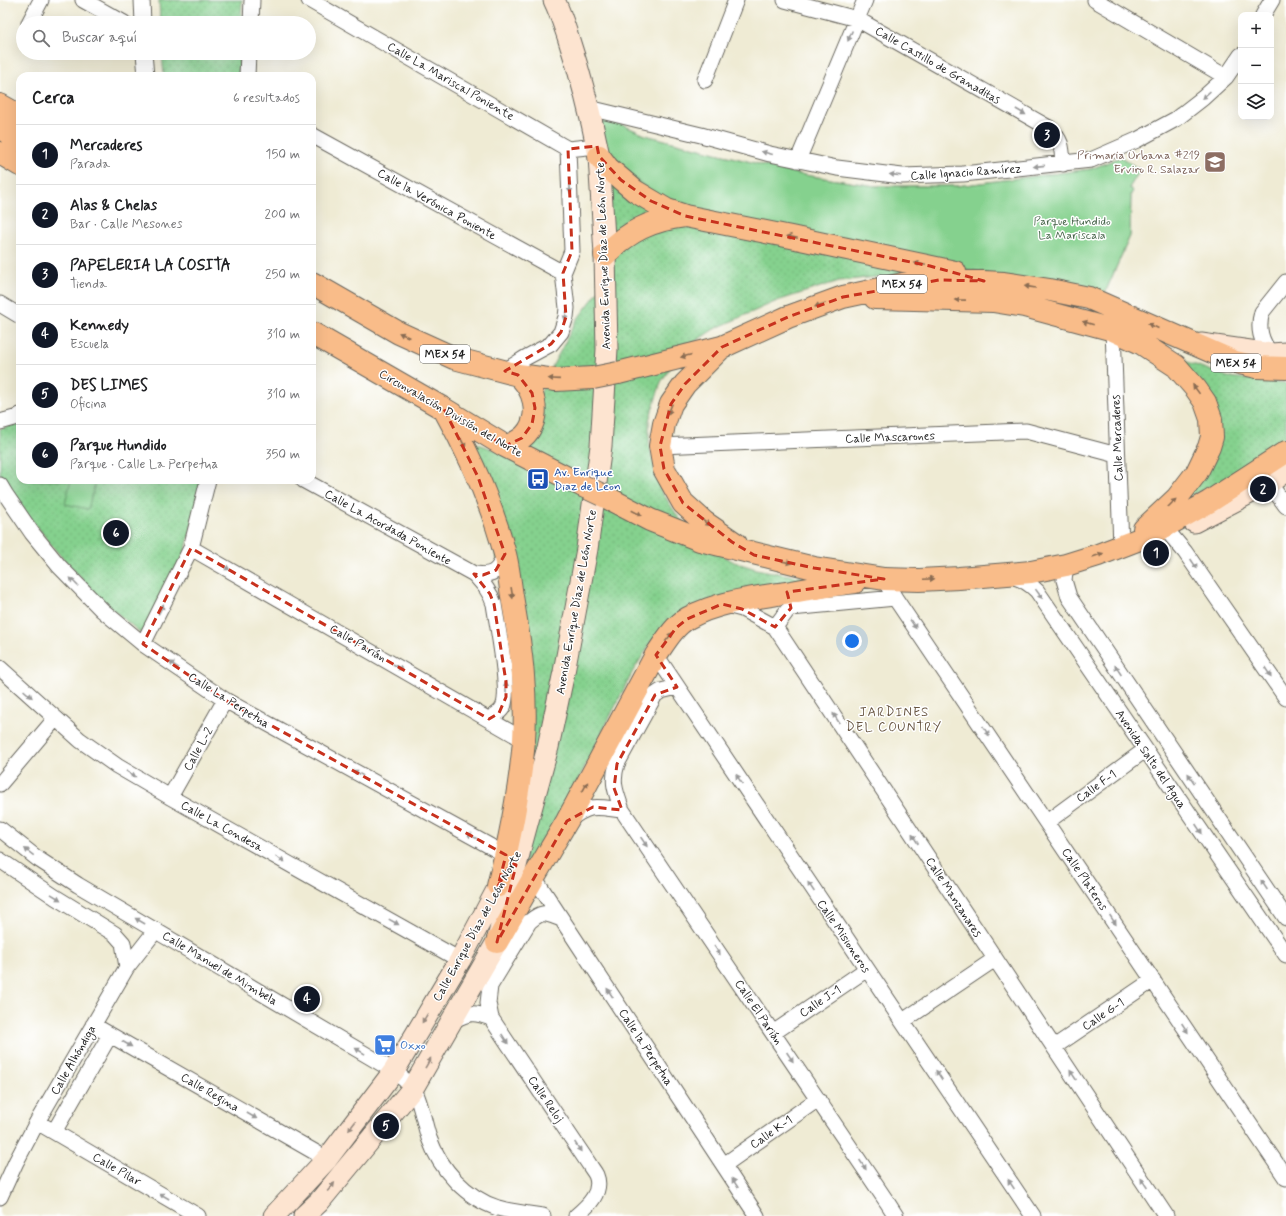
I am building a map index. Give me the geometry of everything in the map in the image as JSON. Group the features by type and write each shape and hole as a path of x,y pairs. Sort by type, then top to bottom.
{"main road":[{"name":"Avenida Enrique Díaz de León Norte","path":"514,850 548,747 564,672 587,549 601,446 607,349 605,255 598,151 589,108 572,49 553,2"},
{"path":"0,105 16,114"},
{"path":"0,128 16,138"},
{"path":"598,151 608,168 635,191 662,207 685,216 930,266 968,275 984,281"},
{"path":"0,153 16,163"},
{"path":"605,255 626,236 638,229 661,220 685,216"},
{"name":"MEX 54","path":"316,285 399,333 454,358 512,373 556,380 593,378 618,374 722,347 788,317 843,297 903,284 932,280 984,281 1050,290 1089,298 1235,362 1257,366 1281,358"},
{"path":"843,297 909,300 993,301 1031,308 1113,330 1153,350 1181,371 1205,402 1211,419 1212,428 1212,437 1209,447 1197,472 1177,498 1143,531 1121,546"},
{"name":"Circunvalación División del Norte","path":"316,335 505,446 650,520 700,540 754,554 814,568 884,579 919,580 1031,572 1098,555 1121,546 1160,535 1286,452"},
{"path":"722,347 685,384 671,404 664,424 660,446 664,470 683,503 704,522 726,538 754,554"},
{"path":"505,446 522,438 527,432 534,416 534,400 532,393 524,380 512,373"},
{"path":"444,409 464,446 478,477 505,554 522,657 524,740 514,850 498,886"},
{"path":"1160,535 1269,483 1286,471"},
{"path":"497,942 567,821 656,655 667,639 687,619 722,604 789,600 827,585 884,579"},
{"name":"Calle Enrique Díaz de León Norte","path":"304,1216 319,1202 413,1088 452,1021 497,942 514,850"},
{"name":"Calle Enrique Díaz de León Norte","path":"274,1216 327,1159 394,1071 460,960 498,886"}],"street":[{"path":"33,16 41,0"},
{"path":"83,0 112,16"},
{"path":"142,0 143,16"},
{"path":"251,16 252,0"},
{"name":"Calle La Mariscal Poniente","path":"309,0 568,149"},
{"path":"706,80 736,0"},
{"name":"Calle Castillo de Granaditas","path":"784,0 857,19 1049,128 1058,136 1061,144 1062,164"},
{"path":"798,160 865,0"},
{"path":"1095,0 1226,77"},
{"path":"1265,12 1272,0"},
{"name":"Calle Ignacio Ramírez","path":"589,108 701,135 770,154 837,168 902,176 963,174 1091,160 1137,140 1176,119 1203,98 1226,77 1238,59"},
{"path":"145,60 146,72"},
{"path":"247,72 248,60"},
{"name":"Calle la Verónica Poniente","path":"316,137 563,273"},
{"path":"512,373 525,358 551,344 561,332 566,317 567,308 563,273 572,251 568,149 598,151"},
{"path":"1281,358 1261,337 1259,330 1262,312 1286,282"},
{"path":"0,304 16,314"},
{"name":"Calle Mercaderes","path":"1113,330 1121,546"},
{"path":"0,422 16,418"},
{"name":"Calle Mascarones","path":"660,446 1026,431 1117,455"},
{"path":"1269,483 1286,506"},
{"path":"143,644 191,548 207,484"},
{"name":"Calle La Acordada Poniente","path":"310,484 474,574"},
{"name":"Calle La Perpetua","path":"0,485 32,533 59,566 102,610 143,644 225,700 514,850"},
{"path":"1160,535 1185,552 1286,698"},
{"name":"Calle Parián","path":"191,548 524,740"},
{"path":"474,574 490,574 501,565 505,554"},
{"name":"Avenida Salto del Agua","path":"1066,564 1064,580 1069,597 1286,918"},
{"path":"474,574 490,594 494,604 506,682 506,697 503,707 489,719"},
{"name":"Avenida Salto del Agua","path":"1007,574 1022,579 1037,591 1286,955"},
{"name":"Calle Plateros","path":"884,579 895,598 1286,1178"},
{"path":"776,627 787,611 789,600 895,598"},
{"name":"Calle Manzanares","path":"722,604 742,609 776,627 1166,1216"},
{"name":"Calle Misioneros","path":"656,655 1033,1216"},
{"name":"Calle La Condesa","path":"0,668 80,740 117,766 460,960"},
{"name":"Calle El Parián","path":"677,687 661,691 655,695 617,764 614,775 614,788 622,810 888,1202 896,1216"},
{"name":"Calle L-2","path":"170,797 225,700"},
{"path":"0,784 55,719"},
{"name":"Calle F-1","path":"1047,822 1145,750"},
{"path":"1185,808 1204,797"},
{"path":"567,821 581,811 593,807 622,810"},
{"name":"Calle Manuel de Mimbela","path":"0,829 38,859 78,885 394,1071 413,1088 436,1156 450,1175 476,1197"},
{"path":"0,860 55,897 115,934 123,943 127,967"},
{"name":"Calle la Perpetua","path":"534,877 757,1216"},
{"path":"452,1021 468,1013 479,1014 491,1018 488,1003 490,986 529,922 538,915 546,913 562,918"},
{"name":"Calle Alhóndiga","path":"0,1197 37,1122 93,1025 127,967 156,930"},
{"path":"903,1021 995,959"},
{"name":"Calle J-1","path":"773,1033 866,969"},
{"name":"Calle G-1","path":"1054,1047 1153,980"},
{"name":"Calle Reloj","path":"491,1018 596,1176 598,1186 593,1199 576,1216"},
{"name":"Calle Regina","path":"93,1025 327,1159"},
{"name":"Calle Alhóndiga","path":"54,1132 110,1035"},
{"name":"Calle K-1","path":"724,1165 818,1099"},
{"name":"Calle Pilar","path":"37,1122 198,1216"},
{"path":"476,1197 484,1207 488,1216"},
{"path":"476,1197 497,1208 543,1216"}],"highlighted area":[{"path":"597,146 599,156 621,180 651,201 685,216 930,266 984,281 939,280 843,297 788,317 722,347 685,384 671,404 660,446 664,469 683,503 732,542 754,555 814,568 884,579 787,592 791,608 775,627 742,609 722,604 687,619 676,628 656,655 677,687 655,695 617,764 614,788 622,810 593,807 567,821 497,942 516,865 511,863 498,886 506,855 225,700 143,644 191,548 489,719 499,713 506,697 506,682 494,604 490,594 474,574 483,575 496,570 505,554 478,477 444,409 505,446 522,438 532,424 535,408 532,393 518,375 505,371 551,344 561,332 566,317 563,273 572,251 568,149"}],"green space":[{"path":"159,0 242,0 241,16 160,16"},
{"path":"163,60 240,60 239,72 164,72"},
{"path":"594,112 645,135 798,174 875,186 957,186 1091,169 1121,157 1140,170 1129,188 1133,191 1131,194 1130,236 1104,295 904,274 839,281 777,301 714,329 681,351 661,382 649,420 649,445 662,492 679,518 704,544 734,562 756,569 823,580 669,622 652,641 633,671 537,862 529,866 525,865 527,674 466,440 499,451 513,448 576,321 611,275"},
{"name":"Parque Hundido La Mariscala","path":"594,112 645,135 798,174 875,186 957,186 1091,169 1121,157 1140,170 1129,188 1133,191 1131,194 1130,236 1104,295 995,275 687,211 661,199 609,159"},
{"path":"1171,356 1228,377 1286,383 1286,436 1220,482 1183,499 1219,436"},
{"path":"16,423 16,484 203,484 185,552 142,634 100,599 57,552 27,514 0,473 0,429"},
{"path":"70,484 95,484 88,509 65,504"}],"place":[{"name":"PAPELERIA LA COSITA","path":"1047,135"},
{"name":"Primaria Urbana #219 Erviro R. Salazar","path":"1215,162"},
{"name":"Av. Enrique Diaz de Leon","path":"538,479"},
{"name":"Alas & Chelas","path":"1263,489"},
{"name":"Parque Hundido","path":"116,533"},
{"name":"Mercaderes","path":"1156,553"},
{"name":"Kennedy","path":"307,999"},
{"name":"Oxxo","path":"385,1045"},
{"name":"DES LIMES","path":"386,1126"}],"district":[{"name":"JARDINES DEL COUNTRY","path":"894,718"}]}
